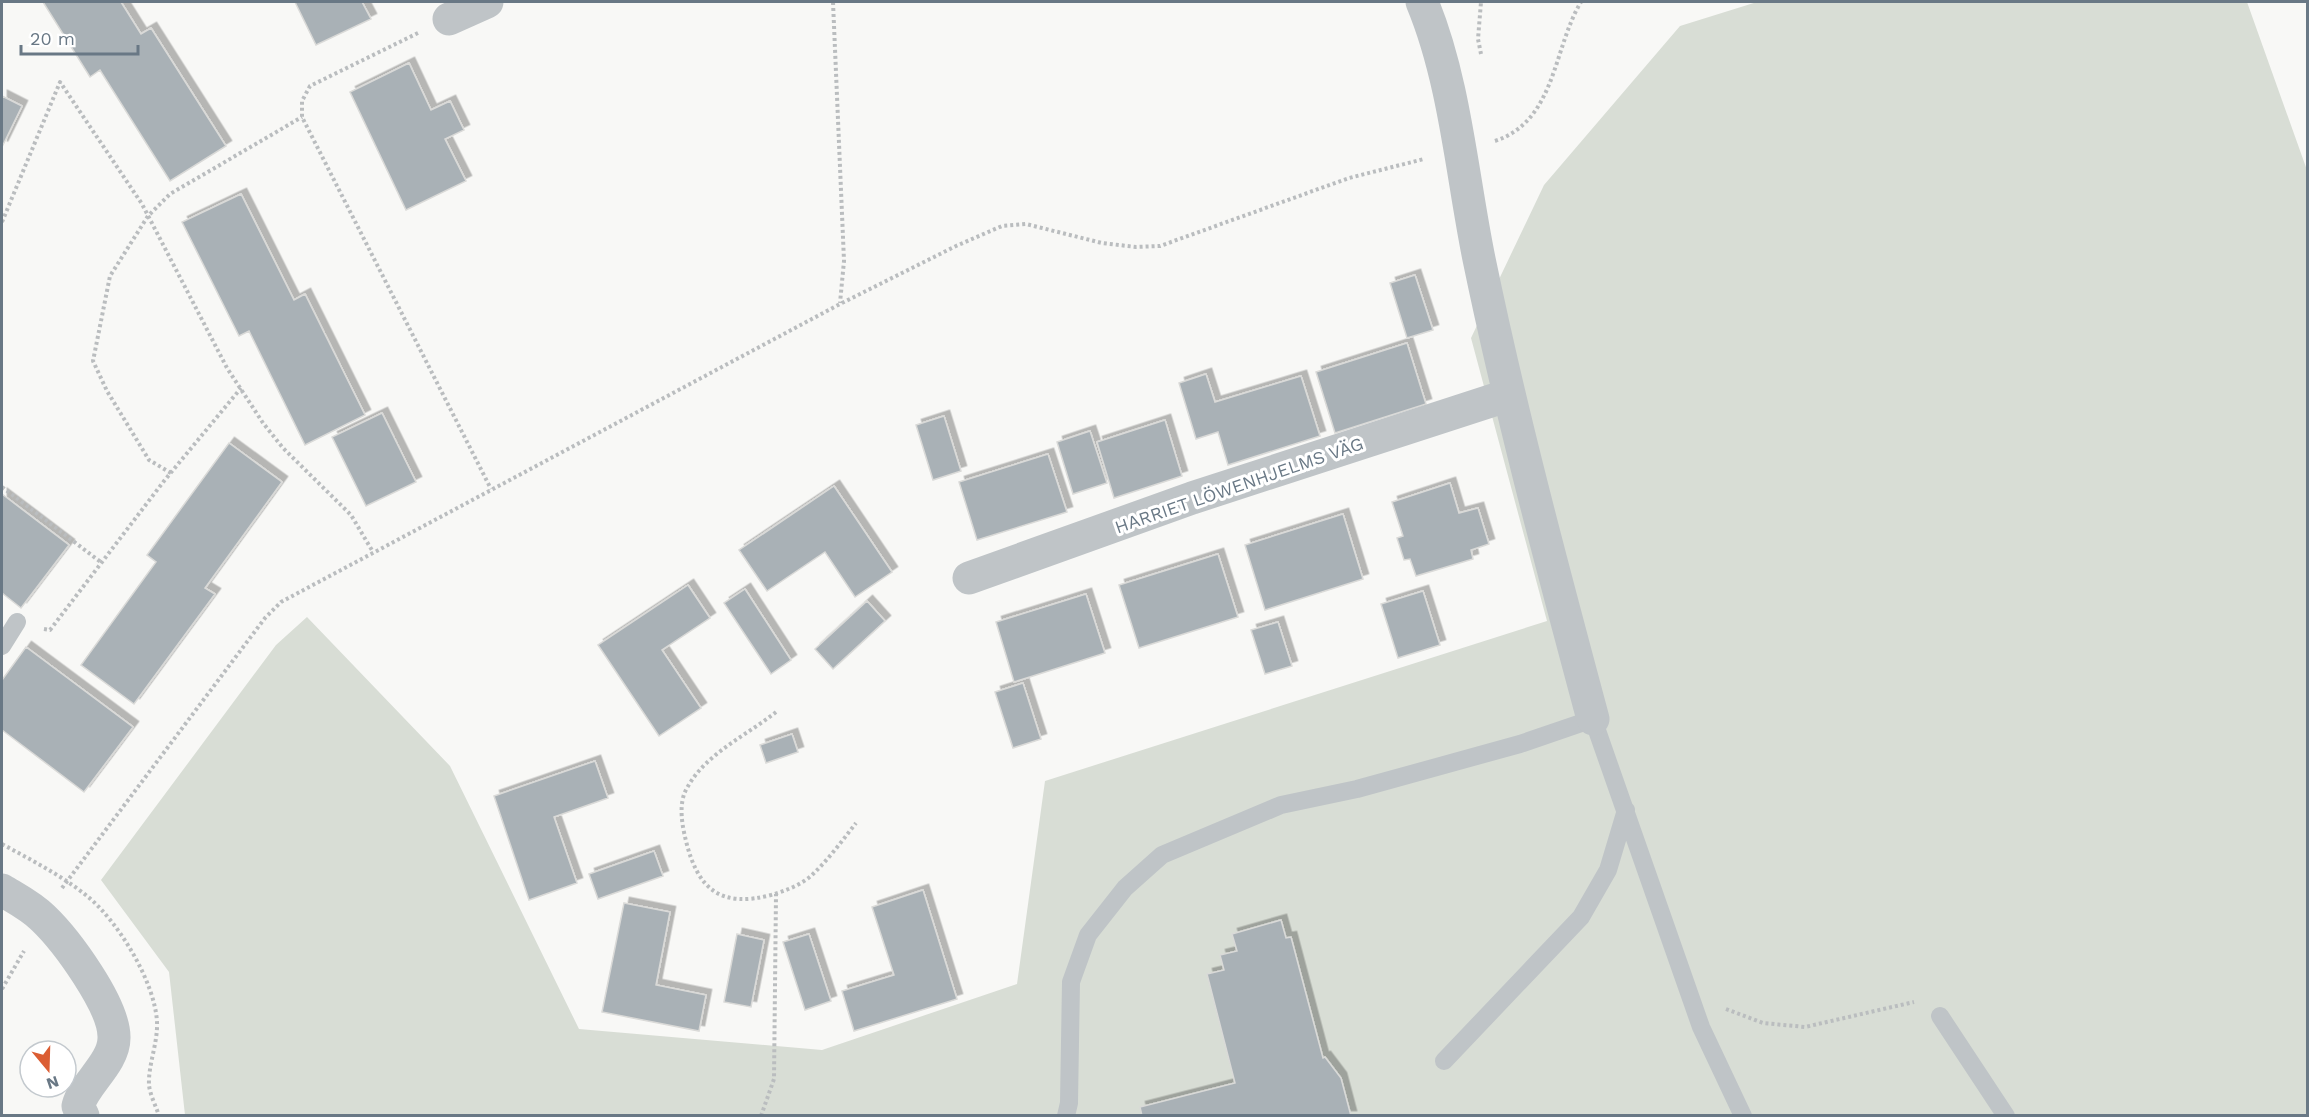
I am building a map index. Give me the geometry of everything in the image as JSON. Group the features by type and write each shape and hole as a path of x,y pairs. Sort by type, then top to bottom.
{"street":[{"path":"449,19 487,2"},
{"path":"1422,2 1445,79 1509,395 1533,499 1593,719"},
{"name":"HARRIET LÖWENHJELMS VÄG","path":"969,578 1192,498 1509,395"},
{"path":"2,890 43,917 79,961 107,1009 115,1039 103,1066 80,1098 78,1106 83,1116"}],"lane":[{"path":"2,646 17,622"},
{"path":"1066,1116 1069,1102 1071,982 1088,935 1125,888 1162,855 1281,805 1357,789 1520,744 1593,719 1701,1027 1743,1116"},
{"path":"1444,1061 1581,917 1608,870 1626,810"},
{"path":"1940,1016 2006,1116"}],"path":[{"path":"833,2 844,261 840,304"},
{"path":"1481,2 1478,39 1482,62"},
{"path":"43,917 265,618 281,602 840,304 956,246 1002,226 1026,224 1102,243 1136,247 1160,246 1349,178 1499,140 1520,127 1538,109 1548,89 1574,13 1581,2"},
{"path":"449,19 310,86 302,101 302,117 491,489"},
{"path":"2,222 60,82 148,216 227,368 263,423 283,448 351,514 373,552"},
{"path":"171,473 149,460 107,391 93,361 110,276 148,216 170,194 302,117"},
{"path":"1496,129 1499,140"},
{"path":"17,622 50,630 171,473 242,388"},
{"path":"2,487 102,563"},
{"path":"776,712 706,762 685,790 681,822 688,852 700,879 724,898 749,901 776,894 810,877 856,824"},
{"path":"760,1116 774,1079 776,894"},
{"path":"1688,990 1721,1007 1763,1023 1805,1027 1930,999 1940,1016"}],"shaded area":[{"path":"1757,2 2247,2 2308,173 2307,1115 185,1115 169,972 101,880 276,645 307,617 450,766 579,1029 822,1050 1017,984 1045,781 1547,621 1471,338 1544,185 1680,26"}],"building":[{"path":"43,2 121,2 141,34 151,28 226,146 170,181 100,70 90,77"},
{"path":"295,2 362,2 371,19 316,45"},
{"path":"409,63 431,110 450,101 464,130 445,139 466,181 406,210 350,92"},
{"path":"2,96 22,106 2,147"},
{"path":"241,194 294,300 305,294 365,415 305,445 249,331 239,336 182,222"},
{"path":"1415,275 1433,330 1407,338 1390,283"},
{"path":"1407,343 1426,404 1335,433 1316,372"},
{"path":"1206,374 1215,402 1301,376 1320,436 1228,465 1218,432 1196,439 1179,383"},
{"path":"382,413 416,482 366,506 332,437"},
{"path":"944,416 961,471 933,480 916,425"},
{"path":"1165,420 1182,476 1114,498 1097,442"},
{"path":"1090,431 1107,483 1073,494 1057,442"},
{"path":"229,443 282,482 205,588 215,594 134,704 81,665 156,562 147,555"},
{"path":"1048,454 1067,512 977,540 959,482"},
{"path":"1450,483 1459,513 1478,508 1489,544 1471,550 1473,559 1416,576 1410,559 1404,560 1397,538 1403,536 1392,502"},
{"path":"834,486 892,572 855,597 825,552 767,591 739,550"},
{"path":"2,494 69,545 21,608 2,593"},
{"path":"1343,514 1363,579 1265,610 1245,545"},
{"path":"1218,554 1238,617 1139,648 1119,585"},
{"path":"688,585 710,618 662,650 701,708 659,736 598,645"},
{"path":"745,589 791,660 771,674 724,603"},
{"path":"1423,591 1440,645 1398,658 1381,604"},
{"path":"1086,594 1105,653 1014,682 996,622"},
{"path":"867,601 885,621 833,669 815,649"},
{"path":"1278,622 1292,666 1265,674 1251,630"},
{"path":"26,647 133,727 84,792 2,730 2,680"},
{"path":"1023,683 1041,739 1013,748 995,692"},
{"path":"792,734 798,752 766,763 760,745"},
{"path":"595,761 608,798 554,817 577,883 529,900 494,796"},
{"path":"654,851 663,876 598,899 589,874"},
{"path":"923,890 957,999 854,1031 842,991 894,975 872,907"},
{"path":"624,903 670,912 656,985 706,995 699,1031 602,1012"},
{"path":"1281,920 1286,938 1291,937 1323,1058 1325,1057 1341,1078 1351,1116 1142,1116 1140,1107 1235,1083 1207,974 1224,970 1220,955 1237,951 1232,934"},
{"path":"737,934 764,940 751,1007 724,1002"},
{"path":"809,934 831,1001 805,1010 783,942"}]}
